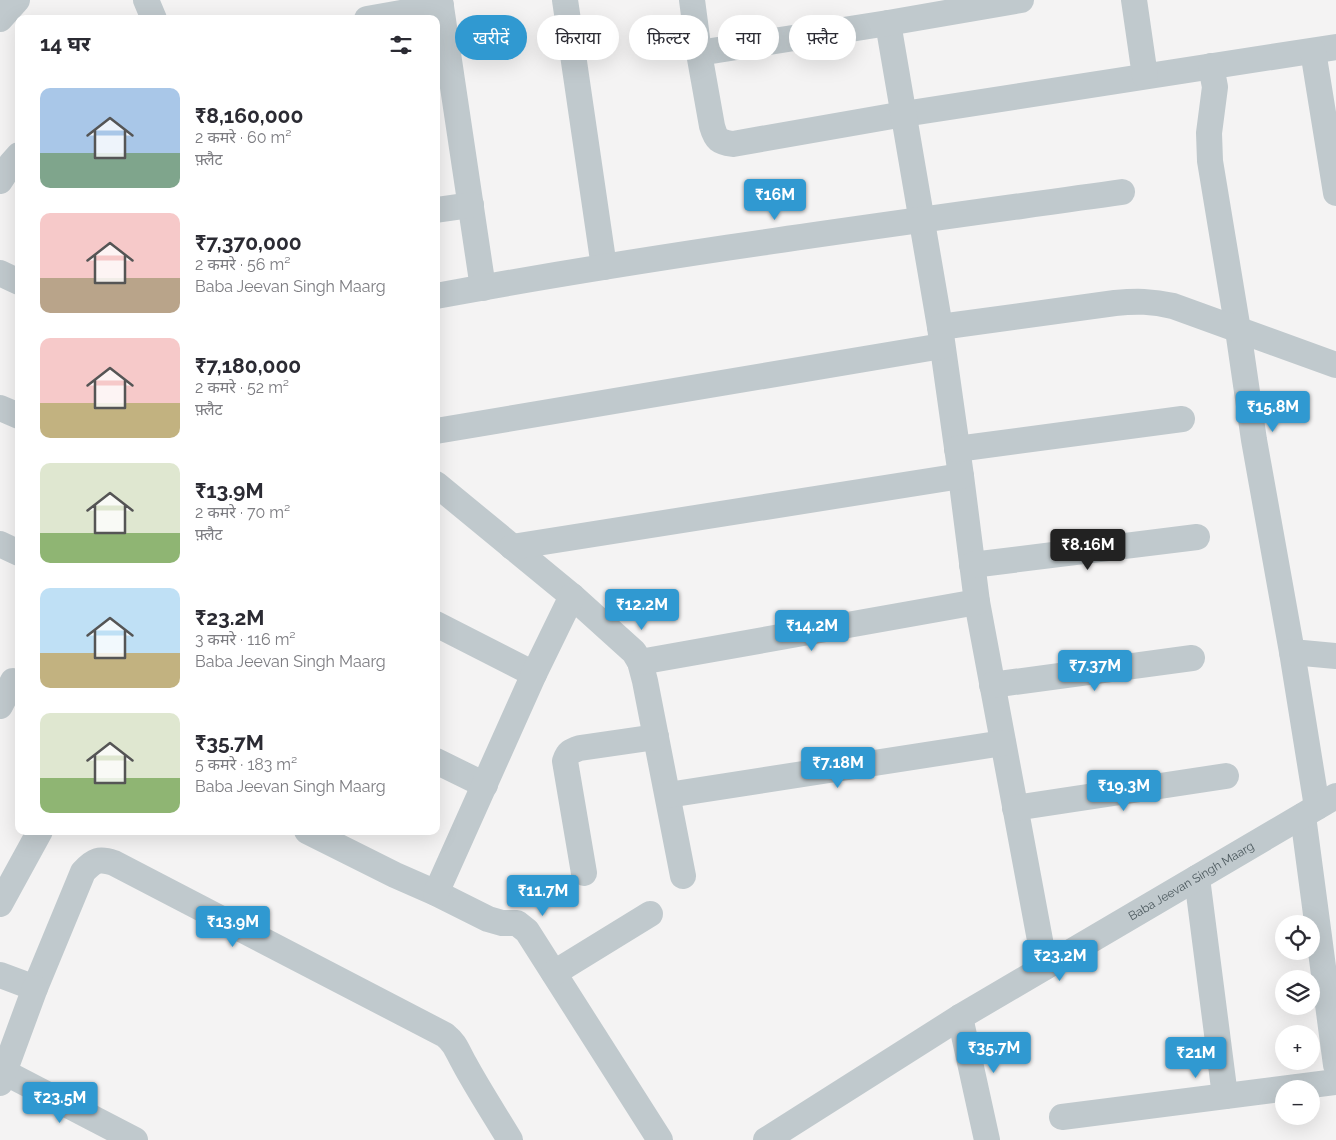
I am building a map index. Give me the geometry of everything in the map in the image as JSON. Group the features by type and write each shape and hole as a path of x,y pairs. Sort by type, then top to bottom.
{"street":[{"path":"0,20 17,0"},
{"path":"565,0 604,267"},
{"path":"692,0 694,15"},
{"path":"708,52 1021,0"},
{"path":"1134,0 1145,76"},
{"path":"386,15 441,3 446,100 470,205 483,288"},
{"path":"888,23 941,337 977,602 1045,967"},
{"path":"700,60 715,137 722,143 733,144 904,114 1325,49 1336,193"},
{"path":"1211,66 1215,88 1208,146 1254,440 1319,806 1336,1065"},
{"path":"0,181 15,160"},
{"path":"440,295 604,267 1122,192"},
{"path":"440,209 470,205"},
{"path":"0,273 15,280"},
{"path":"440,429 1134,301 1154,302 1173,306 1336,365"},
{"path":"0,408 15,414"},
{"path":"957,449 1182,419"},
{"path":"512,547 961,476"},
{"path":"440,487 572,596 634,652 640,662 645,681 683,876"},
{"path":"972,565 1197,536"},
{"path":"0,544 15,551"},
{"path":"436,893 534,674 572,596"},
{"path":"640,662 977,602"},
{"path":"440,626 534,674"},
{"path":"1292,652 1336,656"},
{"path":"992,685 1192,658"},
{"path":"0,706 11,679"},
{"path":"584,873 565,761 567,755 570,751 580,748 656,737"},
{"path":"668,795 1002,743"},
{"path":"440,763 484,785"},
{"path":"1015,808 1226,776"},
{"name":"Baba Jeevan Singh Maarg","path":"766,1140 960,1017 1319,806"},
{"path":"0,904 38,835"},
{"path":"315,835 488,919 502,923 517,923 528,931 660,1140"},
{"path":"135,1140 2,1077 35,988 83,872 90,864 98,860 114,862 445,1035 457,1047 463,1063 510,1140"},
{"path":"1197,878 1225,1096"},
{"path":"554,973 650,914"},
{"path":"0,975 35,988"},
{"path":"960,1017 987,1140"},
{"path":"1062,1117 1336,1082"}]}
